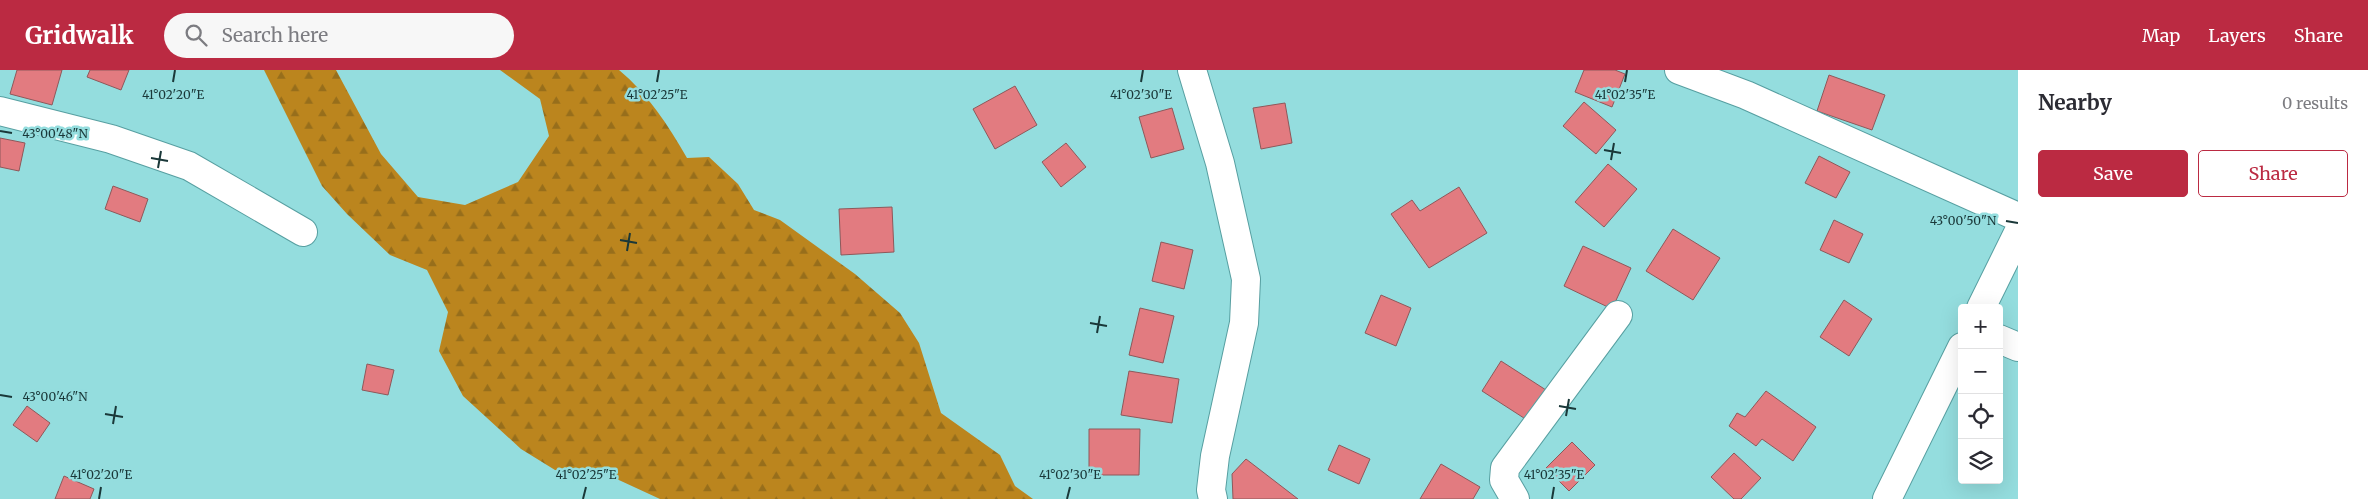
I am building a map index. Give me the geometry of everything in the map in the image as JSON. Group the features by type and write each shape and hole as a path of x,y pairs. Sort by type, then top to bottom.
{"street":[{"path":"1192,70 1220,162 1246,279 1244,323 1215,456 1211,490 1213,499"},
{"path":"1680,70 1746,95 2018,217"},
{"path":"0,111 110,139 189,166 303,232"},
{"path":"1983,304 2018,233"},
{"path":"1515,499 1504,480 1505,468 1618,315"},
{"path":"2003,340 2018,347"},
{"path":"1887,499 1961,349"}],"green space":[{"path":"264,70 336,70 381,154 418,197 465,205 518,182 549,136 540,99 500,70 619,70 639,89 657,111 687,158 709,157 738,184 754,210 780,220 855,274 900,313 919,343 941,413 1000,455 1015,486 1033,499 660,499 608,475 555,470 521,449 463,396 439,351 448,312 427,270 390,255 347,214 322,186"}],"building":[{"path":"17,70 62,70 52,105 10,94"},
{"path":"90,70 129,70 121,90 87,77"},
{"path":"1584,70 1615,70 1625,74 1612,107 1575,92"},
{"path":"1829,75 1885,95 1872,130 1817,111"},
{"path":"1015,86 1037,125 995,149 973,109"},
{"path":"1584,102 1616,130 1596,154 1563,126"},
{"path":"1285,103 1292,143 1261,149 1253,108"},
{"path":"1172,108 1184,149 1151,158 1139,117"},
{"path":"0,138 25,143 19,171 0,167"},
{"path":"1066,143 1086,167 1061,187 1042,162"},
{"path":"1819,156 1850,172 1836,198 1805,183"},
{"path":"1608,164 1637,189 1604,227 1575,202"},
{"path":"113,186 148,199 140,222 105,209"},
{"path":"1459,187 1487,233 1429,268 1391,214 1412,200 1420,211"},
{"path":"892,207 894,252 841,255 839,209"},
{"path":"1834,220 1863,234 1849,263 1820,250"},
{"path":"1673,229 1720,258 1693,300 1646,271"},
{"path":"1161,242 1193,250 1184,289 1152,281"},
{"path":"1583,246 1631,268 1612,309 1564,286"},
{"path":"1381,295 1411,308 1396,346 1365,333"},
{"path":"1844,300 1872,319 1849,356 1820,337"},
{"path":"1140,308 1174,316 1163,363 1129,355"},
{"path":"1501,361 1546,390 1527,420 1482,391"},
{"path":"367,364 394,370 388,395 362,390"},
{"path":"1129,371 1179,379 1172,423 1121,415"},
{"path":"1766,391 1816,427 1793,461 1762,439 1756,446 1729,426 1737,413 1745,417"},
{"path":"27,406 50,423 37,442 13,425"},
{"path":"1089,429 1140,429 1139,475 1089,475"},
{"path":"1572,442 1595,465 1569,491 1546,468"},
{"path":"1339,445 1370,459 1359,484 1328,470"},
{"path":"1734,453 1761,478 1741,499 1734,499 1711,477"},
{"path":"1246,459 1298,499 1233,499 1232,474"},
{"path":"1441,464 1480,487 1473,499 1420,499"},
{"path":"64,476 94,489 90,499 55,499"}]}
